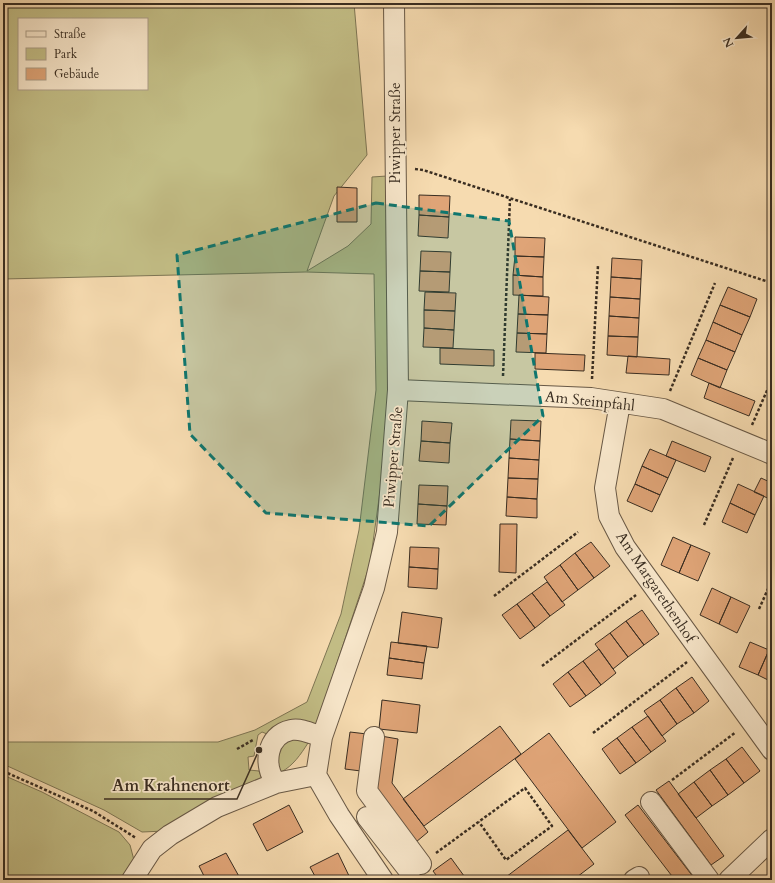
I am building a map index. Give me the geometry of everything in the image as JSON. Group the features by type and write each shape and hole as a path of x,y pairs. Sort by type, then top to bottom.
{"street":[{"name":"Piwipper Straße","path":"316,775 322,737 374,588 387,532 398,390 394,167 394,3"},
{"name":"Am Steinpfahl","path":"398,390 591,398 663,409 772,454"},
{"name":"Am Margarethenhof","path":"620,403 605,488 609,516 625,547 750,722 772,750"},
{"path":"276,783 268,770 267,762 269,752 277,738 290,730 302,730 322,737"},
{"path":"374,737 367,791 416,868"},
{"path":"132,880 152,849 170,835 216,807 276,783 316,775 339,814 383,880"},
{"path":"651,802 709,880"},
{"path":"367,817 416,868"},
{"path":"729,880 772,839"}],"path":[{"path":"394,167 423,170 772,283"},
{"path":"502,394 510,198"},
{"path":"591,398 598,265"},
{"path":"663,409 715,283"},
{"path":"704,525 772,379"},
{"path":"494,596 578,532"},
{"path":"759,609 772,580"},
{"path":"542,666 652,584"},
{"path":"593,733 701,652"},
{"path":"672,780 750,722"},
{"path":"3,770 93,811 152,849"},
{"path":"416,868 525,788 552,826 506,860 479,822"}],"highlighted area":[{"path":"376,203 509,221 543,416 429,526 266,513 190,434 177,255"}],"green space":[{"path":"3,3 354,3 367,155 334,196 307,271 348,246 371,224 372,177 387,176 388,433 370,564 316,726 267,734 262,732 258,735 254,756 248,757 249,770 259,771 263,781 165,831 142,832 104,810 3,764 3,742 218,742 255,730 307,702 341,614 359,530 376,390 374,274 306,272 3,279"},
{"path":"293,737 308,743 293,763 281,772 274,759 276,750"},
{"path":"3,775 42,792 119,832 130,845 135,864 125,880 3,880"}],"building":[{"path":"337,187 357,188 357,222 337,222"},
{"path":"419,195 450,196 449,217 419,215"},
{"path":"419,215 449,217 448,238 418,236"},
{"path":"515,237 545,238 544,257 515,256"},
{"path":"421,251 451,252 450,272 420,271"},
{"path":"515,256 544,257 543,277 513,275"},
{"path":"612,258 642,260 641,279 611,277"},
{"path":"420,271 450,272 449,292 419,291"},
{"path":"513,275 543,277 543,296 513,295"},
{"path":"611,277 641,279 640,299 610,297"},
{"path":"728,287 757,299 750,317 720,305"},
{"path":"425,292 456,293 455,311 424,310"},
{"path":"519,295 549,297 548,315 518,314"},
{"path":"610,297 640,299 639,318 609,316"},
{"path":"720,305 750,317 742,335 713,322"},
{"path":"424,310 455,311 454,330 424,328"},
{"path":"518,314 548,315 547,334 517,333"},
{"path":"609,316 639,318 638,337 608,336"},
{"path":"713,322 742,335 735,352 706,340"},
{"path":"424,328 454,330 453,348 423,347"},
{"path":"517,333 547,334 546,353 516,352"},
{"path":"608,336 638,337 637,357 607,355"},
{"path":"706,340 735,352 727,370 698,358"},
{"path":"440,348 494,350 494,366 440,364"},
{"path":"535,353 585,355 584,371 535,369"},
{"path":"628,356 670,359 669,375 626,373"},
{"path":"698,358 727,370 720,388 691,375"},
{"path":"709,383 755,401 749,416 704,398"},
{"path":"511,420 541,421 540,441 510,439"},
{"path":"422,421 452,423 450,443 421,441"},
{"path":"510,439 540,441 539,460 509,458"},
{"path":"421,441 450,443 449,463 419,461"},
{"path":"672,441 711,457 705,472 666,456"},
{"path":"650,449 676,460 668,478 642,466"},
{"path":"509,458 539,460 538,479 508,478"},
{"path":"642,466 668,478 660,495 635,484"},
{"path":"508,478 538,479 537,499 507,497"},
{"path":"761,478 772,483 772,500 754,492"},
{"path":"635,484 660,495 652,512 627,501"},
{"path":"738,484 764,496 755,515 730,503"},
{"path":"419,485 448,486 447,506 418,504"},
{"path":"507,497 537,499 537,518 506,516"},
{"path":"730,503 755,515 747,533 722,522"},
{"path":"418,504 447,506 446,525 417,524"},
{"path":"500,524 517,524 516,573 499,572"},
{"path":"673,537 691,545 679,573 661,565"},
{"path":"591,542 610,566 594,578 575,553"},
{"path":"691,545 710,553 698,581 679,573"},
{"path":"410,547 439,548 438,569 409,567"},
{"path":"575,553 594,578 578,590 560,565"},
{"path":"560,565 578,590 562,602 544,577"},
{"path":"409,567 438,569 437,589 408,587"},
{"path":"547,582 565,605 550,616 532,593"},
{"path":"712,588 731,597 719,624 700,615"},
{"path":"532,593 550,616 535,628 517,604"},
{"path":"731,597 750,606 737,633 719,624"},
{"path":"517,604 535,628 520,639 502,615"},
{"path":"642,610 659,634 644,645 626,621"},
{"path":"402,612 442,618 438,648 398,643"},
{"path":"626,621 644,645 628,657 610,633"},
{"path":"610,633 628,657 613,669 595,644"},
{"path":"391,642 427,646 424,663 389,658"},
{"path":"750,642 769,650 758,675 739,667"},
{"path":"599,649 616,673 601,685 583,661"},
{"path":"769,650 772,652 772,682 758,675"},
{"path":"389,658 424,663 422,679 387,675"},
{"path":"583,661 601,685 586,696 568,672"},
{"path":"568,672 586,696 570,707 553,684"},
{"path":"692,677 709,701 694,713 676,688"},
{"path":"676,688 694,713 677,724 660,700"},
{"path":"382,700 420,705 417,733 379,729"},
{"path":"660,700 677,724 662,736 644,711"},
{"path":"648,716 666,741 651,752 632,727"},
{"path":"500,726 521,754 424,826 403,799"},
{"path":"632,727 651,752 636,763 617,738"},
{"path":"350,732 367,734 361,771 345,769"},
{"path":"549,733 616,822 582,848 515,759"},
{"path":"381,736 398,739 392,783 428,832 416,842 375,787"},
{"path":"617,738 636,763 620,774 602,749"},
{"path":"742,747 760,771 744,783 726,759"},
{"path":"726,759 744,783 728,795 710,770"},
{"path":"710,770 728,795 712,806 694,782"},
{"path":"669,781 724,856 711,865 656,790"},
{"path":"694,782 712,806 696,818 678,794"},
{"path":"289,805 303,832 267,851 253,824"},
{"path":"638,805 694,878 691,880 675,880 625,815"},
{"path":"568,830 594,864 573,880 502,880"},
{"path":"226,853 241,880 206,880 199,866"},
{"path":"338,853 351,880 317,880 310,867"},
{"path":"451,858 467,880 437,880 439,879 433,871"}],"place":[{"name":"Am Krahnenort","path":"259,750"}]}
